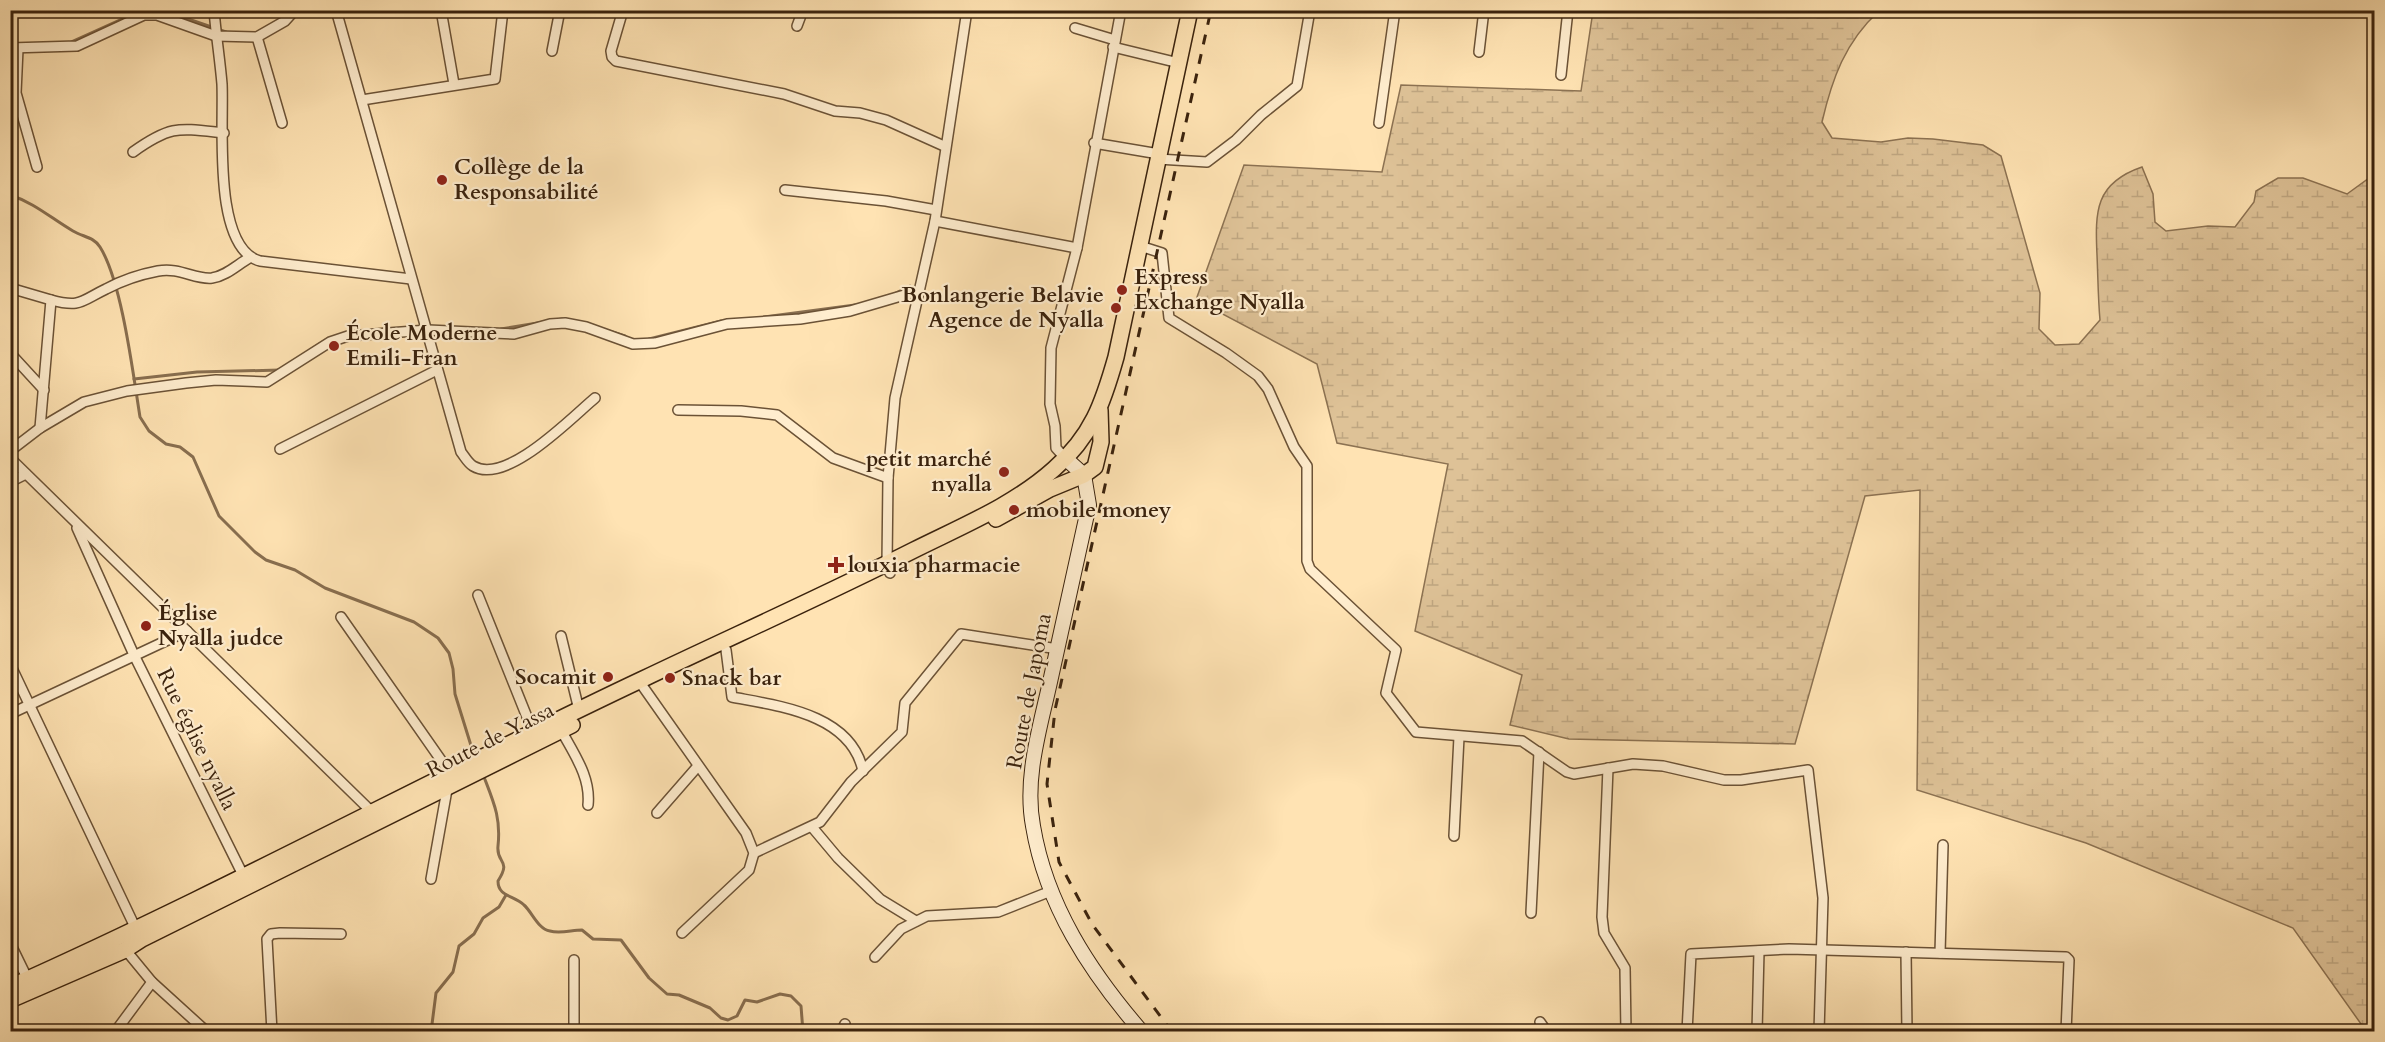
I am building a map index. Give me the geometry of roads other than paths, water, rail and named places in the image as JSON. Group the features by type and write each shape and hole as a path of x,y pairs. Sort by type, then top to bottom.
{"main road":[{"path":"1023,500 1065,458 1100,410 1116,357 1190,10"},
{"path":"1023,500 1084,475 1095,467 1101,442 1100,410"},
{"name":"Route de Yassa","path":"448,780 533,732 558,726 579,710 726,650 1023,500"},
{"name":"Route de Yassa","path":"10,987 30,985 125,950 142,939 448,780 640,685 888,569"},
{"name":"Route de Yassa","path":"10,1000 30,985 117,936 243,875 376,816"}],"street":[{"path":"214,10 224,133 224,200 232,226 249,258"},
{"path":"37,166 16,93 14,49 77,46 144,15 157,15 216,36 257,37 285,21 295,10"},
{"path":"336,10 411,279 428,330 456,441 471,465 478,469 497,469 516,463 595,398"},
{"path":"441,10 454,84"},
{"path":"362,100 496,78 503,10"},
{"path":"552,51 560,10"},
{"path":"623,10 612,51 612,57 616,61 784,94 835,111 860,113 896,123 944,146"},
{"path":"797,26 803,10"},
{"path":"888,569 888,478 895,398 935,221 944,146 967,10"},
{"path":"1084,475 1056,448 1049,385 1051,348 1077,248 1094,143 1121,10"},
{"path":"1094,143 1159,156 1207,162 1236,140 1261,115 1297,86 1311,10"},
{"path":"1378,123 1395,10"},
{"path":"1479,52 1485,10"},
{"path":"1561,75 1568,10"},
{"path":"1075,28 1179,63"},
{"path":"257,37 282,123"},
{"path":"133,152 168,131 179,128 224,133"},
{"path":"784,190 886,201 936,210"},
{"path":"935,221 1077,248"},
{"path":"1140,246 1162,253 1168,311 1173,323 1226,353 1257,376 1268,389 1277,414 1307,466 1306,561 1315,575 1396,650 1386,693 1416,732 1517,740 1539,752 1566,772 1583,773 1642,764 1700,773 1715,779 1741,780 1808,770 1823,898 1819,1032"},
{"path":"10,288 69,305 80,304 106,289 165,270 175,269 213,278 224,274 249,258 411,279"},
{"path":"10,451 40,428 92,399 186,382 216,380 267,382 330,342 348,336 428,330 514,334 550,324 565,323 586,327 633,344 655,343 727,324 800,319 850,311 918,291"},
{"path":"40,428 51,300"},
{"path":"10,353 44,390"},
{"path":"280,449 437,370"},
{"path":"678,410 741,411 777,415 832,458 888,478"},
{"path":"10,458 376,816"},
{"path":"10,482 26,474"},
{"name":"Route de Japoma","path":"1084,475 1089,505 1032,772 1033,827 1051,891 1096,976 1142,1032"},
{"name":"Rue église nyalla","path":"75,522 134,655 243,875"},
{"path":"478,595 533,732"},
{"path":"341,617 448,780 431,879"},
{"path":"10,714 187,631"},
{"path":"754,853 820,822 839,796 902,732 905,703 961,634 1058,649"},
{"path":"561,636 579,710"},
{"path":"726,650 732,697 792,708 823,722 847,740 863,771"},
{"path":"10,664 135,927"},
{"path":"640,685 746,833 754,853 749,870 682,933"},
{"path":"558,726 585,776 589,794 588,805"},
{"path":"1454,836 1458,737"},
{"path":"1531,913 1539,752"},
{"path":"657,813 698,766"},
{"path":"1608,768 1602,917 1604,933 1625,968 1626,1032"},
{"path":"812,827 873,893 916,921"},
{"path":"1940,953 1943,845"},
{"path":"875,957 901,929 934,914 998,912 1051,891"},
{"path":"272,1032 267,939 271,934 280,933 341,934"},
{"path":"117,936 125,950 152,982 207,1032"},
{"path":"10,943 30,985"},
{"path":"1687,1032 1691,954 1789,949 1822,952 2066,957 2070,960 2066,1032"},
{"path":"1757,1032 1759,951"},
{"path":"1906,952 1906,1032"},
{"path":"574,960 574,1032"},
{"path":"115,1032 152,982"},
{"path":"1540,1022 1547,1032"}],"waterway":[{"path":"71,42 147,10"},
{"path":"162,10 226,32"},
{"path":"10,195 27,202 73,231 91,239 100,247 115,282 140,417 149,431 166,444 180,447 193,457 219,516 266,560 295,570 325,588 414,622 438,638 449,653 455,694 473,752"},
{"path":"896,293 910,286"},
{"path":"764,317 855,305"},
{"path":"501,329 562,319"},
{"path":"649,339 721,321"},
{"path":"609,331 625,336"},
{"path":"310,350 327,339"},
{"path":"134,379 197,372 280,370"},
{"path":"484,777 498,819 498,852 504,865 498,881 499,886 504,893 524,905 542,927 558,932 582,930 593,939 621,940 649,978 667,994 679,995 710,1008 721,1018 728,1020 737,1016 745,1000 757,1002 780,994 791,996 801,1006 803,1032"},
{"path":"431,1032 436,993 453,972 459,946 474,934 483,918 499,907 506,895"}],"railway":[{"path":"1172,1032 1092,924 1059,862 1047,784 1055,710 1211,10"}],"place":[{"name":"Collège de la Responsabilité","path":"442,180"},
{"name":"Express Exchange Nyalla","path":"1122,290"},
{"name":"Bonlangerie Belavie Agence de Nyalla","path":"1116,308"},
{"name":"École Moderne Emili-Fran","path":"334,346"},
{"name":"petit marché nyalla","path":"1004,472"},
{"name":"mobile money","path":"1014,510"},
{"name":"louxia pharmacie","path":"836,565"},
{"name":"Église Nyalla judce","path":"146,626"},
{"name":"Socamit","path":"608,677"},
{"name":"Snack bar","path":"670,678"}]}
